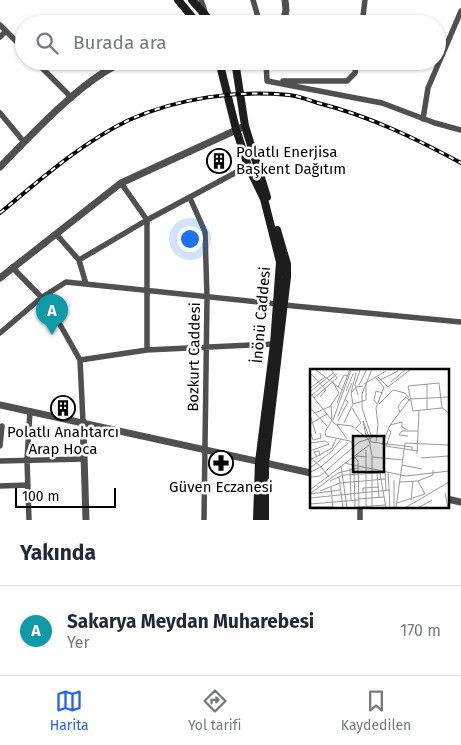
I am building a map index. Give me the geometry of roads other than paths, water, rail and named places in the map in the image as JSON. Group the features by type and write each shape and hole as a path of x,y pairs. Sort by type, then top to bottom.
{"main road":[{"path":"178,0 190,15"},
{"path":"192,0 205,15"},
{"name":"İnönü Caddesi","path":"221,70 236,129 248,166 264,198 280,262 281,305 274,344 257,520"},
{"name":"İnönü Caddesi","path":"236,70 245,126 287,264 262,463 265,520"}],"street":[{"path":"201,0 206,15"},
{"path":"253,0 257,15"},
{"path":"285,0 285,15"},
{"path":"363,15 365,0"},
{"path":"446,46 461,11"},
{"path":"0,25 15,40"},
{"path":"0,37 6,31"},
{"path":"44,70 72,98"},
{"path":"0,167 24,142 93,79 108,70"},
{"path":"267,70 268,81"},
{"path":"268,81 347,81 356,70"},
{"path":"423,119 428,88 436,70"},
{"path":"268,81 382,103 423,119 461,130"},
{"path":"0,113 24,142"},
{"path":"0,278 121,183 245,126"},
{"path":"79,260 147,220 248,166"},
{"path":"121,183 147,220 147,350"},
{"name":"Bozkurt Caddesi","path":"190,198 205,232 207,348 204,520"},
{"path":"56,234 79,260 86,284"},
{"path":"12,268 49,305 80,360 86,520"},
{"path":"0,333 41,298 66,282 461,322"},
{"path":"80,360 147,350 274,344"},
{"path":"0,405 310,473"},
{"path":"29,520 28,460 30,411"},
{"path":"0,446 2,426"},
{"path":"0,461 84,459"},
{"path":"0,486 28,485"},
{"path":"448,500 461,502"}],"railway":[{"path":"0,213 46,175 94,139 111,129 148,112 208,97 269,94 304,98 374,121 409,136 461,163"}],"place":[{"name":"Polatlı Enerjisa Başkent Dağıtım","path":"219,161"},
{"name":"Sakarya Meydan Muharebesi","path":"52,335"},
{"name":"Polatlı Anahtarcı Arap Hoca","path":"63,408"},
{"name":"Güven Eczanesi","path":"221,463"}]}
